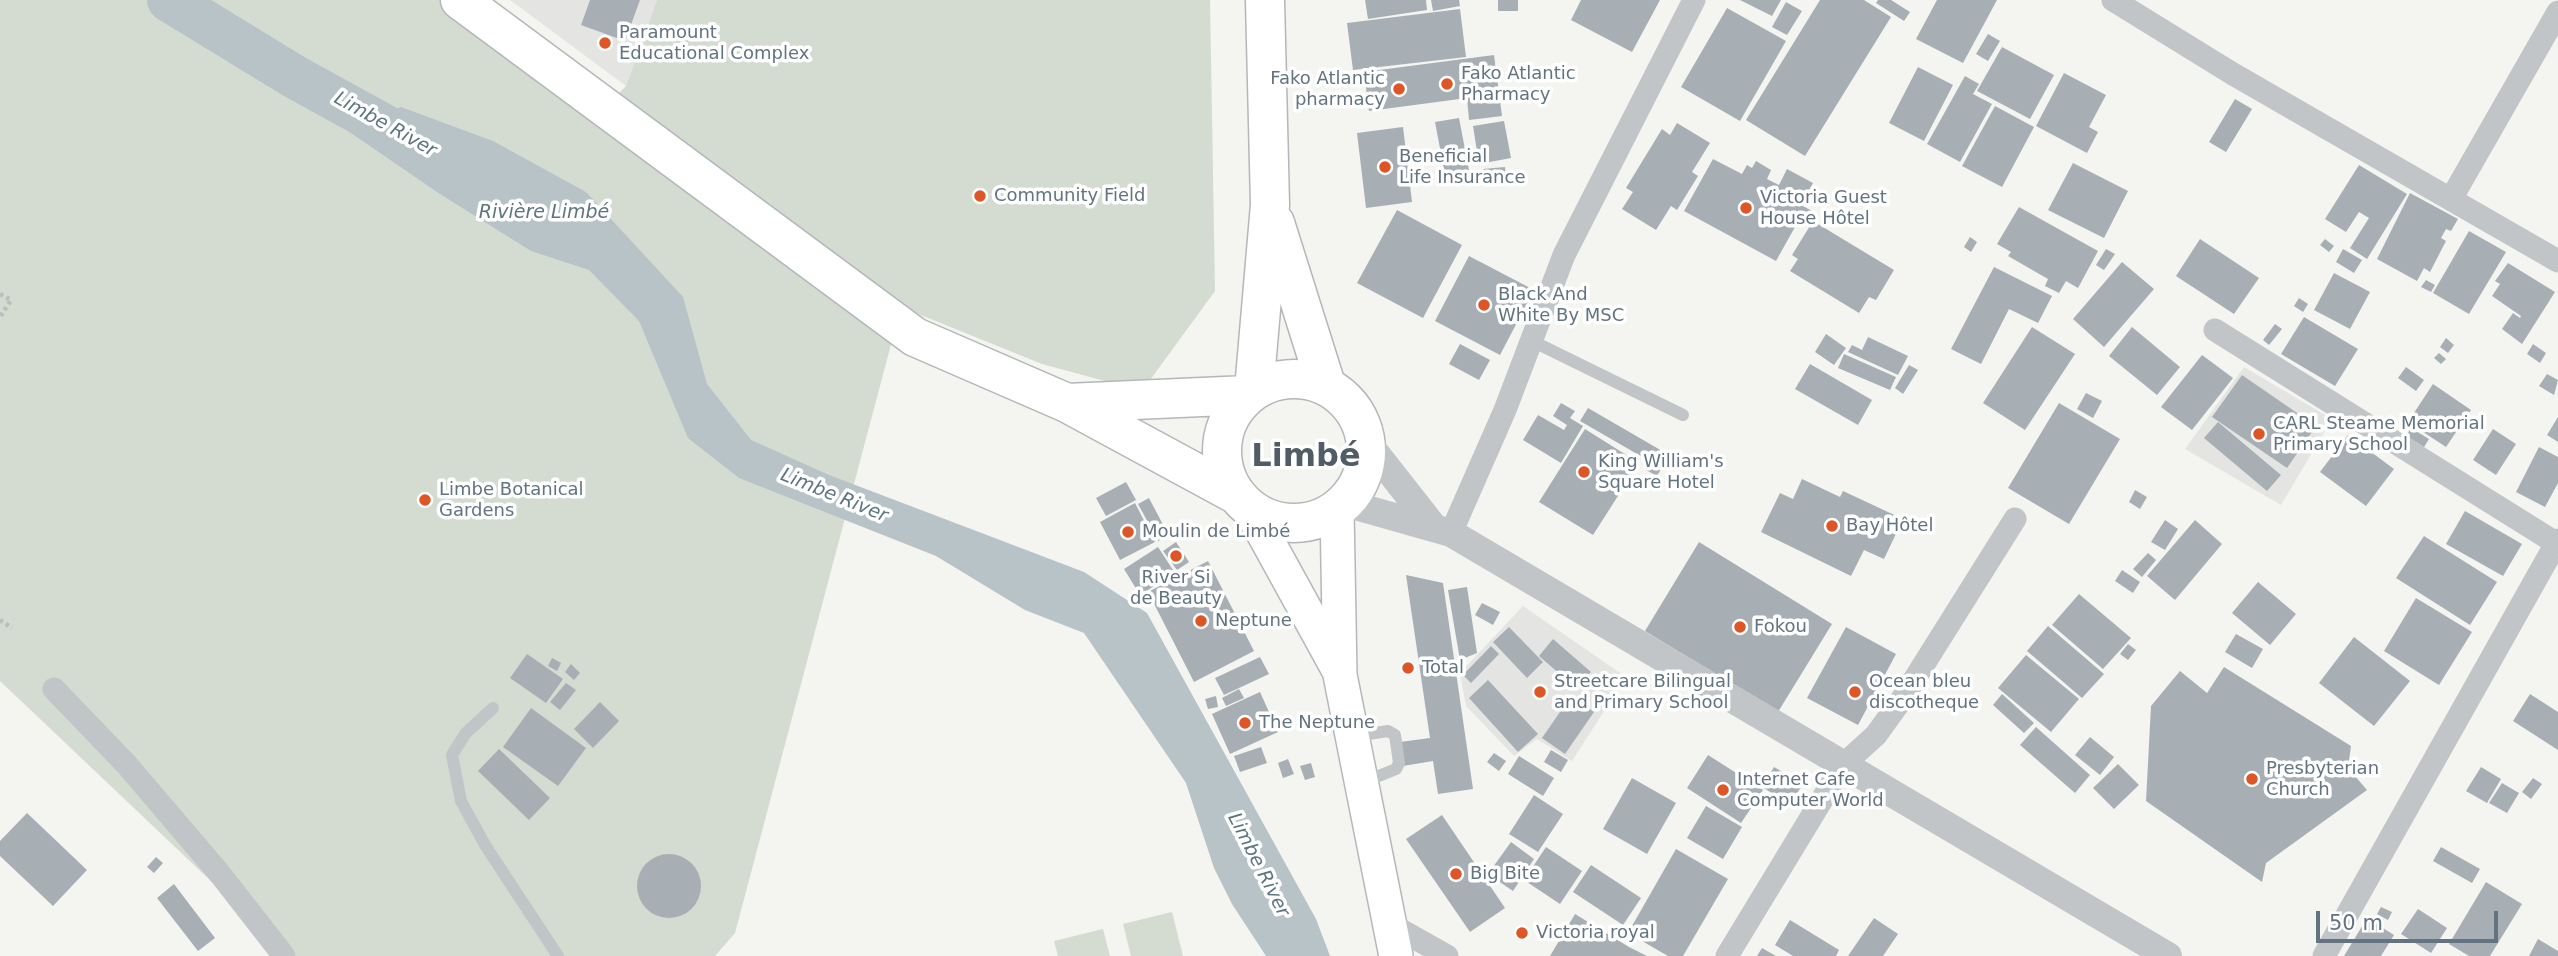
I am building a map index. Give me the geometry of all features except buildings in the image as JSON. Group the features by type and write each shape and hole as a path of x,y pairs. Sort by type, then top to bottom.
{"highway":[{"path":"460,0 915,337 1067,403 1270,519 1293,523 1316,520 1340,506 1359,485 1366,464 1366,441 1360,418 1346,399 1326,385 1290,378 1250,393 1067,403"},
{"path":"1243,502 1223,470 1221,443 1229,417 1250,393 1270,205 1265,0"},
{"path":"1270,205 1326,385"}],"main road":[{"path":"1243,502 1340,674"},
{"path":"1340,506 1340,674 1396,956"}],"street":[{"path":"1442,529 1505,410 1564,255 1695,0"},
{"path":"2113,0 2233,74 2558,261"},
{"path":"2451,199 2558,12"},
{"path":"2215,330 2557,541 2324,956"},
{"path":"1366,441 1442,529"},
{"path":"1340,506 1442,529 2168,956"},
{"path":"1727,956 1843,765 1876,735 1902,699 2015,519"},
{"path":"54,689 136,775 220,874 284,956"},
{"path":"1390,924 1447,956"}],"lane":[{"path":"1530,340 1683,415"},
{"path":"493,708 465,734 452,755 461,802 485,845 558,956"}],"path":[{"path":"0,294 11,300 0,317"},
{"path":"0,620 12,628"}],"shaded area":[{"name":"Limbe Botanical Gardens","path":"0,0 460,0 898,318 735,933 715,956 290,956 0,681"},
{"name":"Paramount Educational Complex","path":"510,0 657,0 626,86"},
{"name":"Community Field","path":"657,0 1210,0 1215,291 1142,391 1042,364 911,311 611,101 626,86"},
{"name":"CARL Steame Memorial Primary School","path":"2244,367 2332,419 2281,505 2185,449"},
{"name":"Streetcare Bilingual and Primary School","path":"1523,606 1626,677 1572,761 1537,739 1514,756 1466,706 1460,673"},
{"path":"1172,912 1183,956 1131,956 1123,924"},
{"path":"1103,929 1110,956 1058,956 1054,941"}],"water":[{"name":"Rivière Limbé","path":"401,107 493,141 586,192 683,297 707,384 751,440 829,475 1084,572 1147,613 1316,919 1330,956 1266,956 1232,904 1214,868 1186,783 1084,633 1025,610 936,556 739,478 688,438 639,321 589,270 531,251 440,194 348,131"}],"waterway":[{"name":"Limbe River","path":"169,0 295,77 424,148"}],"place":[{"name":"Paramount Educational Complex","path":"605,43"},
{"name":"Fako Atlantic Pharmacy","path":"1447,84"},
{"name":"Fako Atlantic pharmacy","path":"1399,89"},
{"name":"Beneficial Life Insurance","path":"1385,167"},
{"name":"Community Field","path":"980,196"},
{"name":"Victoria Guest House Hôtel","path":"1746,208"},
{"name":"Black And White By MSC","path":"1484,305"},
{"name":"CARL Steame Memorial Primary School","path":"2259,434"},
{"name":"King William's Square Hotel","path":"1584,472"},
{"name":"Limbe Botanical Gardens","path":"425,500"},
{"name":"Bay Hôtel","path":"1832,526"},
{"name":"Moulin de Limbé","path":"1128,532"},
{"name":"River Si de Beauty","path":"1176,556"},
{"name":"Neptune","path":"1201,621"},
{"name":"Fokou","path":"1740,627"},
{"name":"Total","path":"1408,668"},
{"name":"Streetcare Bilingual and Primary School","path":"1540,692"},
{"name":"Ocean bleu discotheque","path":"1855,692"},
{"name":"The Neptune","path":"1245,723"},
{"name":"Presbyterian Church","path":"2252,779"},
{"name":"Internet Cafe Computer World","path":"1723,790"},
{"name":"Big Bite","path":"1456,874"},
{"name":"Victoria royal","path":"1522,933"}],"district":[{"name":"Limbé","path":"1306,458"}]}
